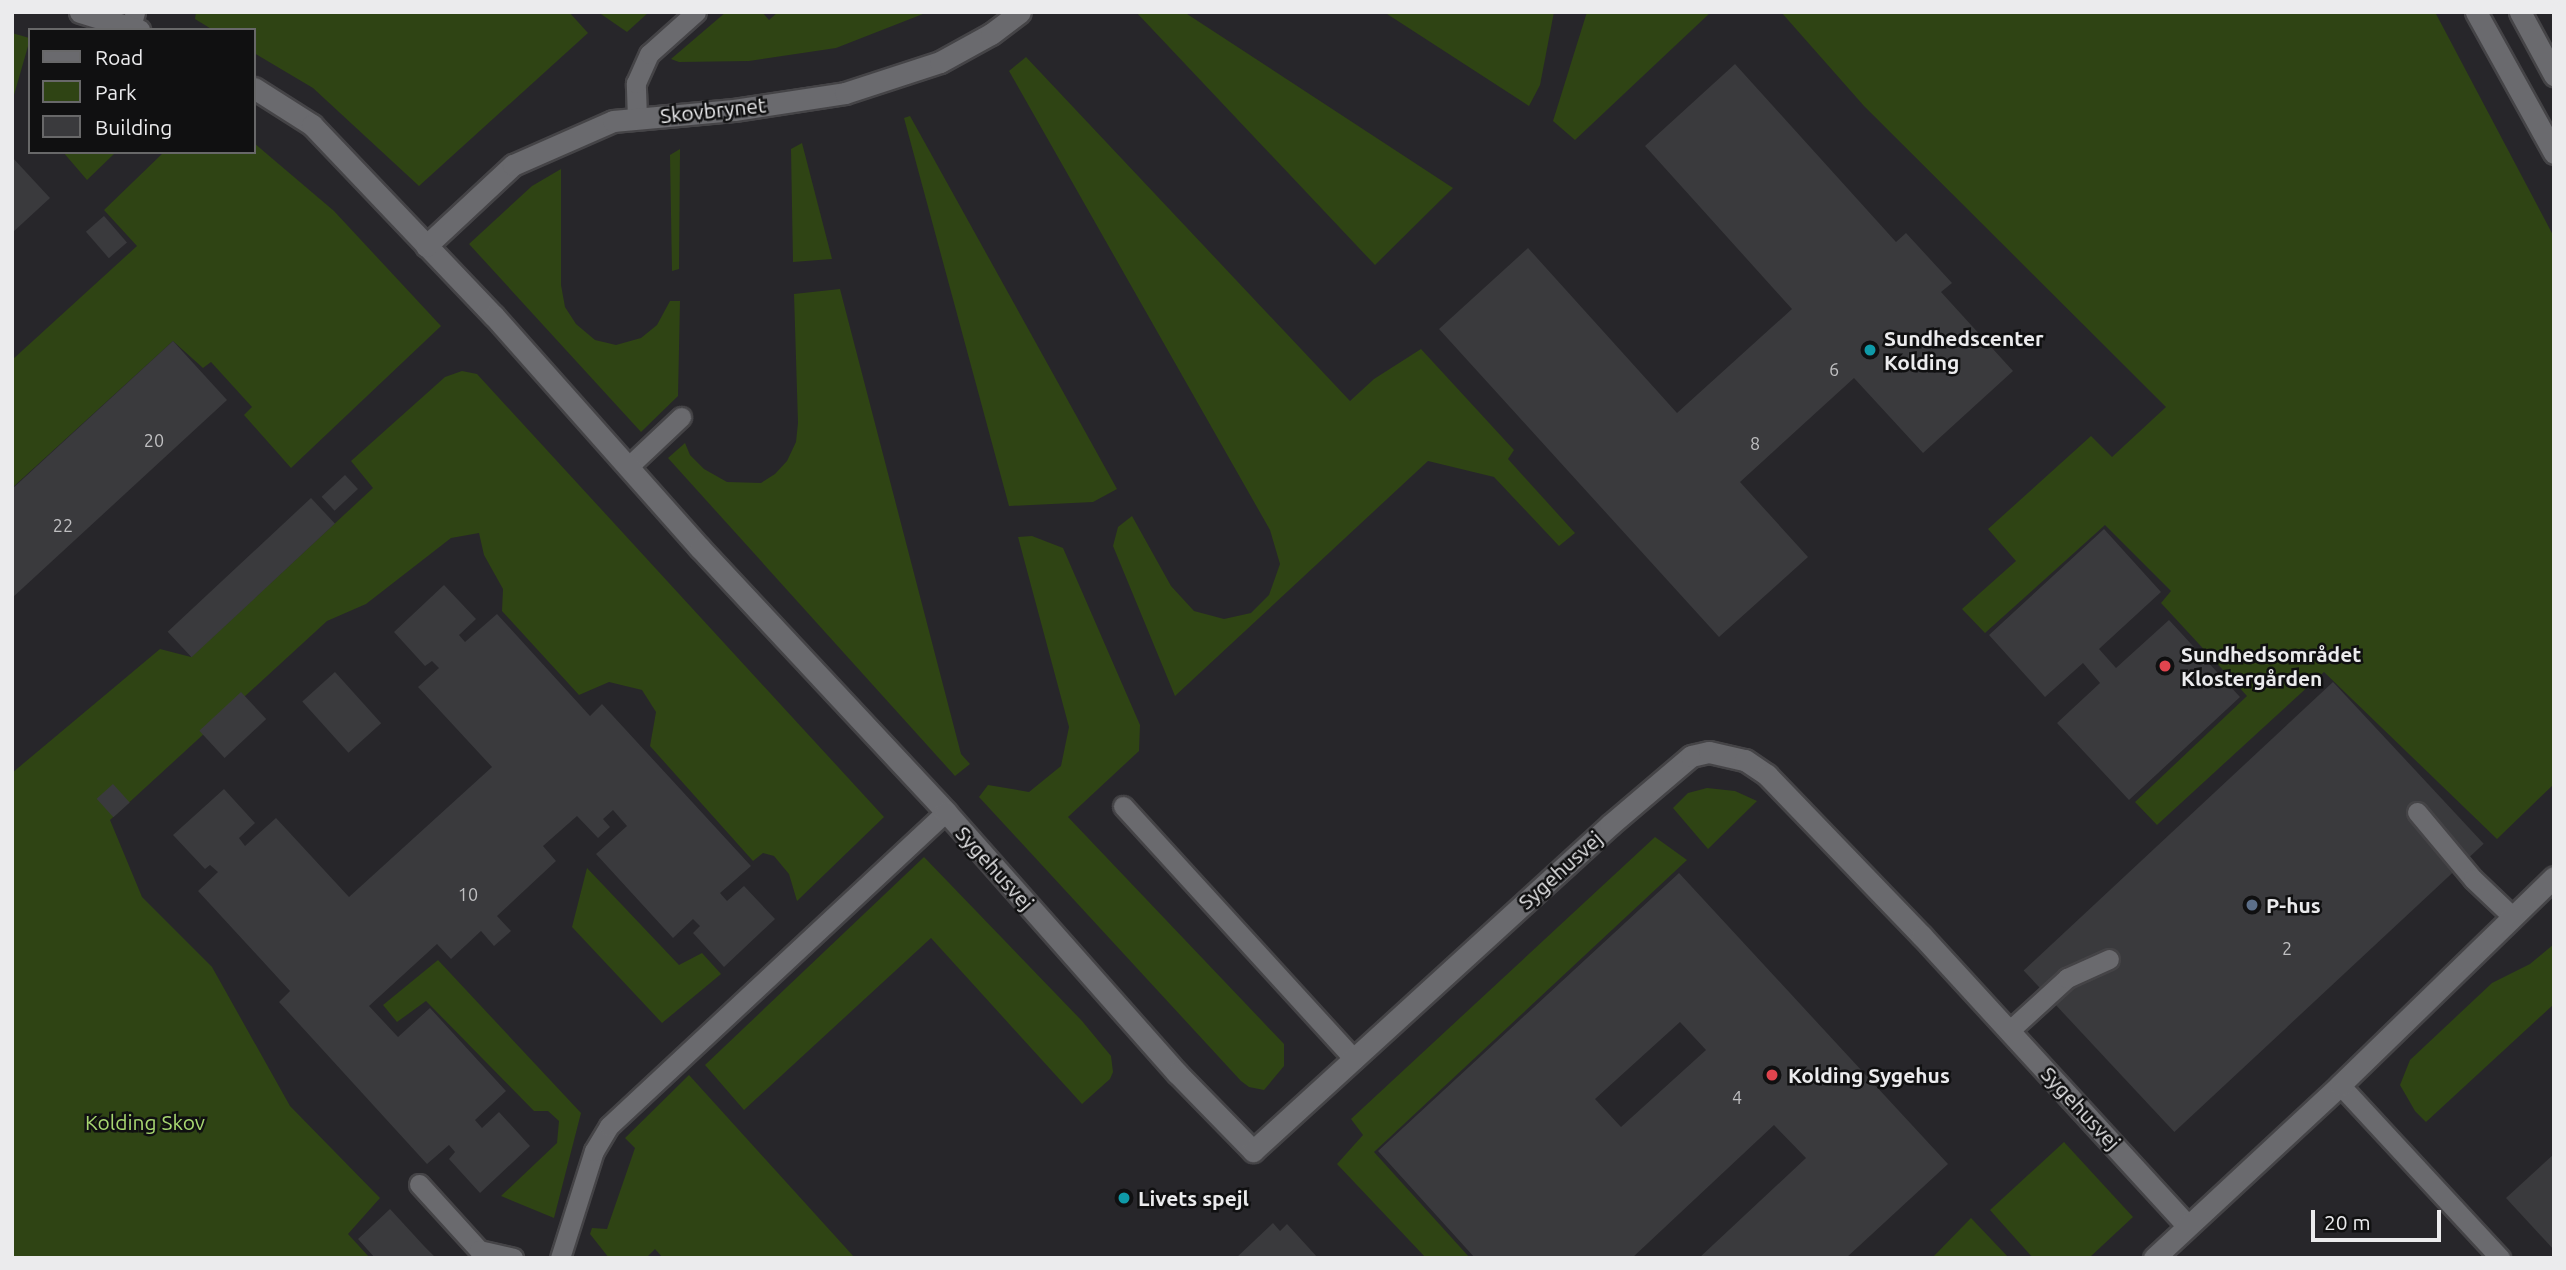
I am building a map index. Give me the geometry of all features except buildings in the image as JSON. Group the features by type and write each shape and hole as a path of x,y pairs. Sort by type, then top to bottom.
{"street":[{"path":"80,12 135,23"},
{"name":"Skovbrynet","path":"426,246 513,165 613,121 734,110 845,93 940,62 991,34 1020,12"},
{"path":"2476,12 2554,153"},
{"path":"2519,12 2554,75"},
{"path":"256,89 312,125 494,316 628,467"},
{"name":"Sygehusvej","path":"628,467 946,812 1177,1073 1253,1151 1682,762 1691,756 1709,752 1745,760 1767,775 2188,1225"},
{"path":"2154,1258 2340,1085 2511,915 2554,877"}],"lane":[{"path":"637,118 636,83 649,54 696,12"},
{"path":"628,467 681,417"},
{"path":"1123,806 1354,1059"},
{"name":"Sygehusvej","path":"560,1258 594,1151 609,1126 946,812"},
{"path":"2417,812 2473,879 2511,915"},
{"path":"2009,1031 2067,978 2109,959"},
{"path":"2340,1085 2500,1258"},
{"path":"419,1184 478,1250 513,1258"}],"green space":[{"path":"196,12 569,12 588,33 419,186 313,88 256,54 256,28 210,28 195,19"},
{"path":"598,12 649,12 627,32"},
{"path":"726,12 762,12 769,20 778,12 928,12 836,48 749,61 679,62 671,59"},
{"path":"1136,12 1184,12 1453,188 1375,265"},
{"path":"1384,12 1554,12 1540,85 1529,106"},
{"path":"1587,12 1711,12 1575,140 1553,121"},
{"path":"1781,12 2435,12 2554,237 2554,784 2497,839 2324,672 2157,825 2135,802 2247,696 2161,603 2171,591 2105,525 1985,633 1962,609 2016,561 1988,529 2091,436 2112,457 2166,407 1864,106"},
{"path":"12,33 28,38 28,46 12,102"},
{"path":"1026,57 1350,401 1374,379 1421,349 1514,450 1508,459 1575,533 1559,546 1494,477 1428,461 1175,696 1113,546 1118,527 1132,516 1171,586 1194,611 1224,619 1251,613 1269,595 1280,564 1270,530 1009,71"},
{"path":"910,116 1117,489 1093,502 1009,506 904,118"},
{"path":"802,143 832,259 793,262 791,149"},
{"path":"256,145 334,211 441,326 291,468 244,415 252,407 211,362 203,368 173,341 12,488 12,360 137,246 104,210 162,154 256,154"},
{"path":"680,149 679,269 672,271 670,155"},
{"path":"65,154 114,154 87,180"},
{"path":"561,169 561,285 565,307 576,324 595,340 616,345 641,338 657,325 670,301 680,301 678,396 641,432 469,244 532,186"},
{"path":"840,289 961,754 970,764 955,776 668,458 685,443 690,455 704,469 727,482 761,483 775,474 787,461 796,442 798,423 794,294"},
{"name":"Kolding Skov","path":"462,371 477,374 884,817 797,901 789,874 774,856 763,853 753,861 650,746 656,712 642,690 609,682 579,695 502,611 503,589 484,555 479,533 451,538 366,604 327,621 110,820 142,897 212,967 290,1106 380,1198 348,1234 370,1258 12,1258 12,773 160,649 191,657 373,488 351,461 445,377"},
{"path":"1032,536 1063,548 1140,725 1139,751 1068,817 1284,1044 1284,1066 1264,1090 1249,1087 1241,1081 979,797 988,785 1029,792 1061,766 1069,727 1018,537"},
{"path":"1707,788 1735,791 1757,801 1708,849 1673,808 1688,793"},
{"path":"1655,837 1687,860 1374,1152 1470,1258 1426,1258 1337,1164 1363,1135 1351,1119"},
{"path":"924,857 1082,1021 1111,1056 1113,1072 1110,1079 1082,1104 931,938 744,1110 705,1065"},
{"path":"587,868 679,965 702,953 721,974 662,1023 572,927"},
{"path":"2554,944 2554,1004 2426,1122 2415,1111 2400,1085 2410,1060 2492,983 2530,964"},
{"path":"438,960 581,1113 554,1218 501,1196 557,1143 559,1121 548,1111 534,1111 426,1001 397,1022 383,1005"},
{"path":"689,1075 855,1258 663,1258 655,1249 646,1258 609,1258 590,1234 592,1228 607,1229 635,1148 625,1138"},
{"path":"2064,1142 2133,1217 2089,1258 2033,1258 1990,1210"},
{"path":"1971,1218 2009,1258 1932,1258"}],"place":[{"name":"Sundhedscenter Kolding","path":"1870,350"},
{"name":"Sundhedsområdet Klostergården","path":"2165,666"},
{"name":"P-hus","path":"2252,905"},
{"name":"Kolding Sygehus","path":"1772,1075"},
{"name":"Livets spejl","path":"1124,1198"}]}
